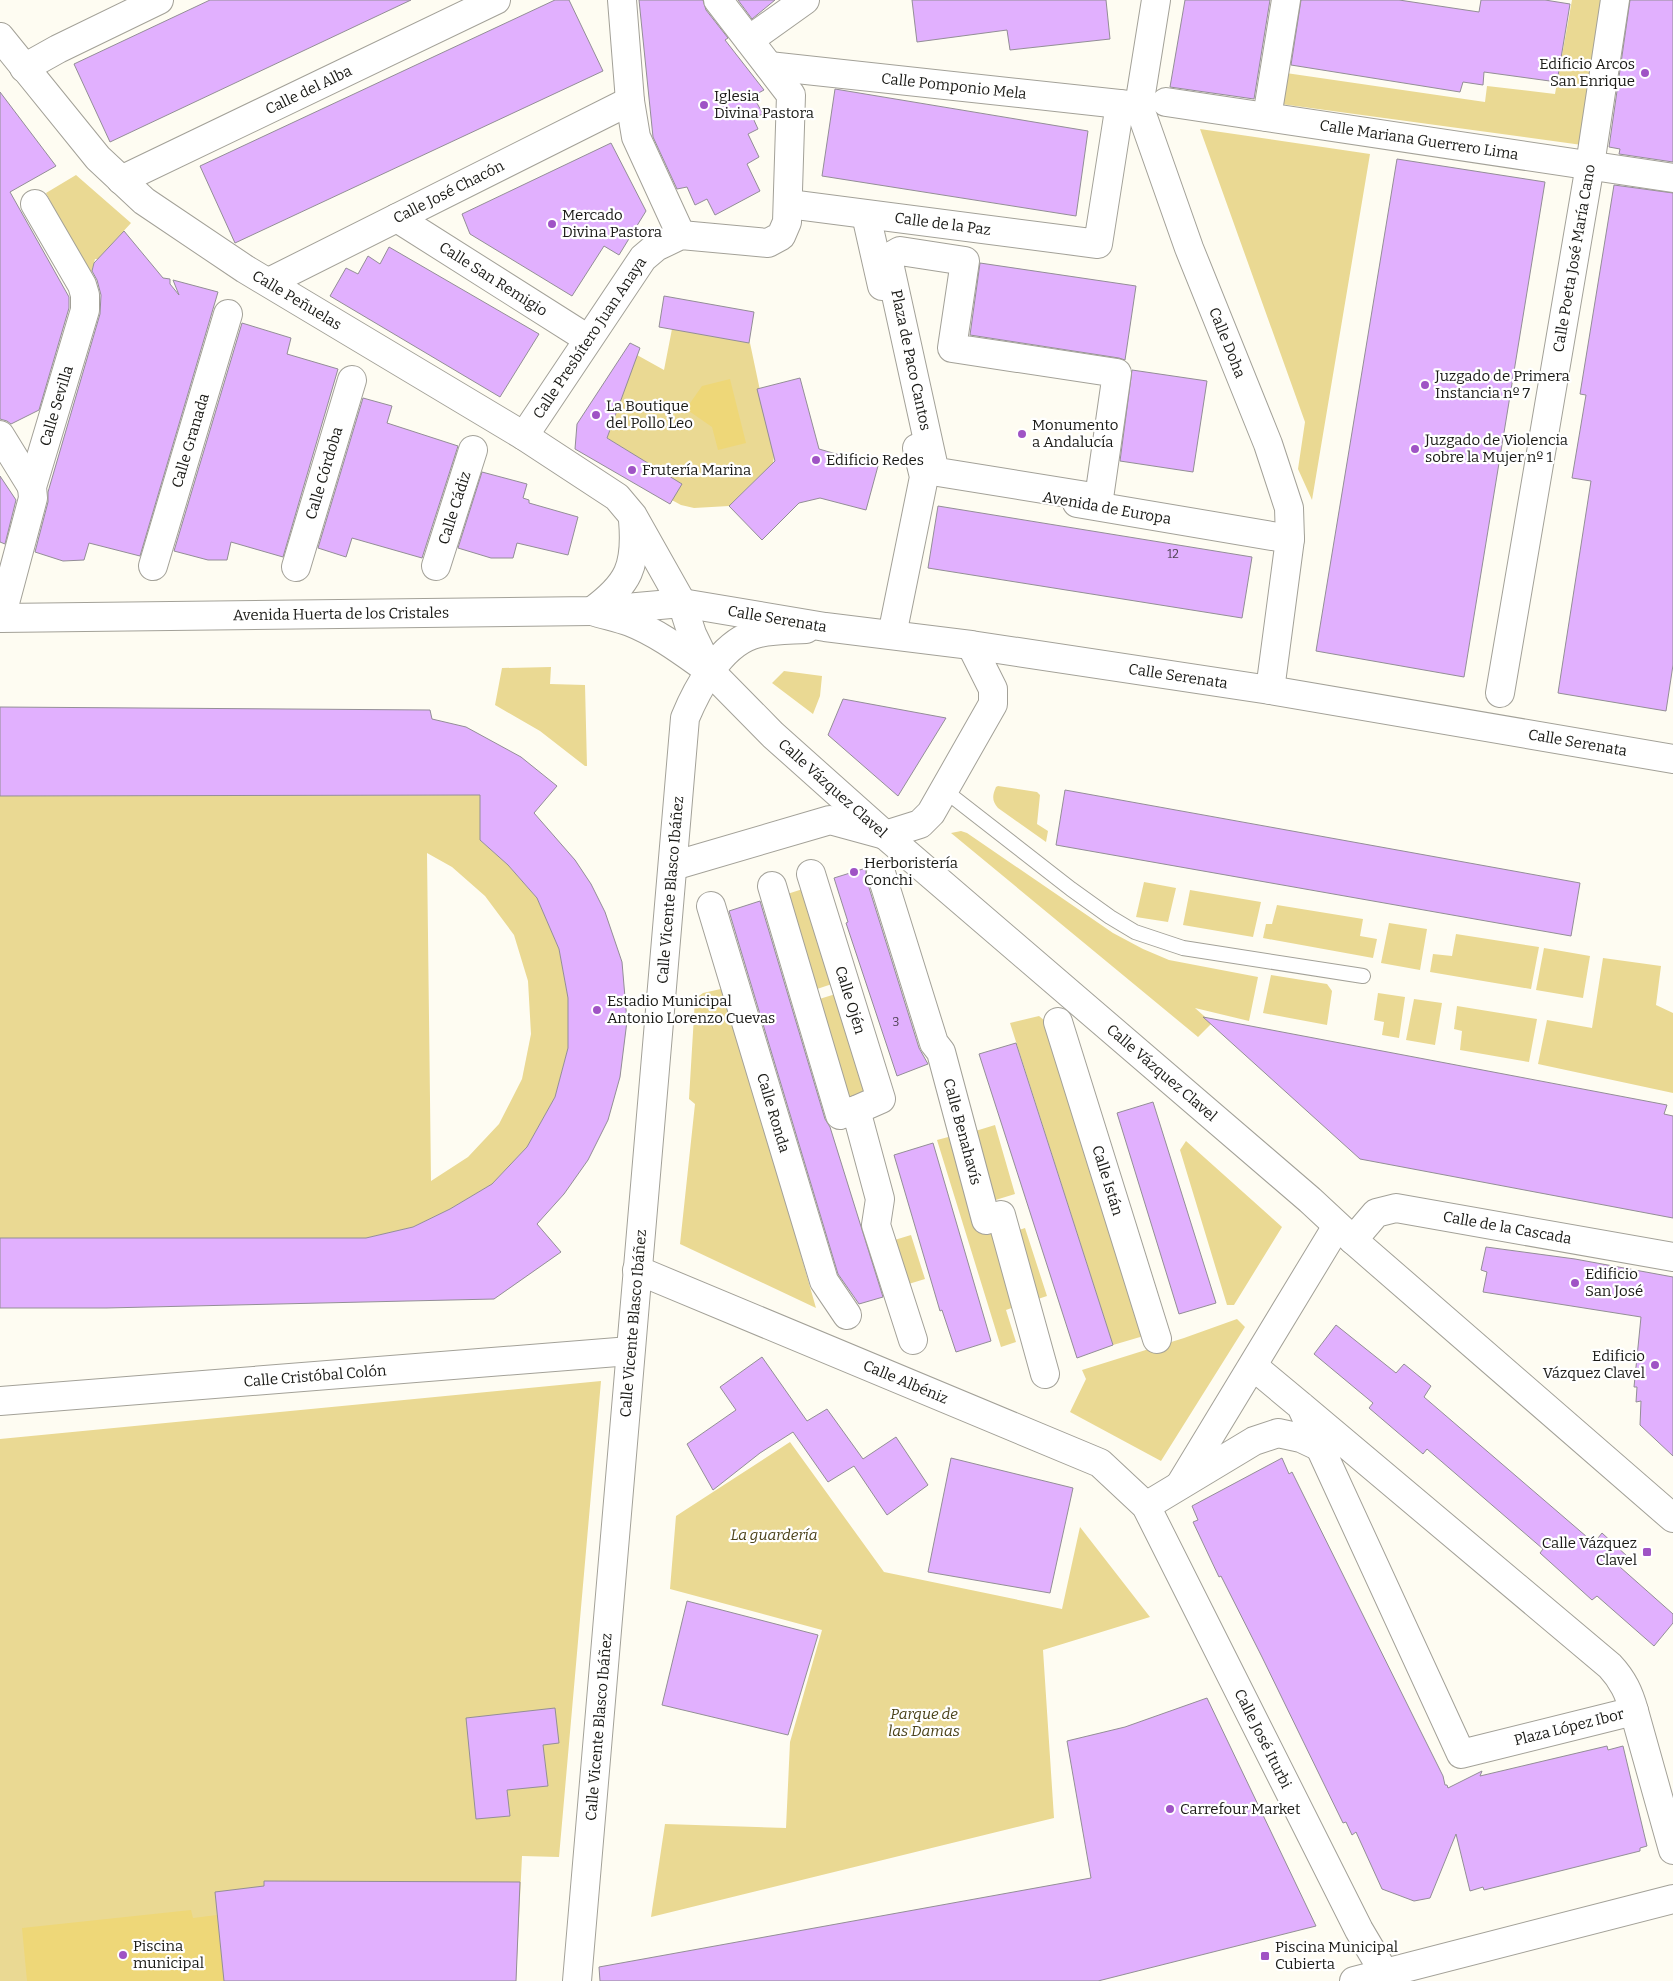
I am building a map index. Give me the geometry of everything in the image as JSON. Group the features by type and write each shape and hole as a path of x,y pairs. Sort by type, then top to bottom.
{"street":[{"path":"24,68 58,49 159,0"},
{"name":"Calle del Alba","path":"121,180 496,0"},
{"path":"622,0 630,102 636,137 681,236 768,243 781,236 787,222 792,95 718,0"},
{"path":"749,40 805,0"},
{"name":"Calle Doha","path":"1156,0 1129,105 1189,248 1278,471 1289,508 1290,540 1270,690"},
{"path":"1267,117 1286,0"},
{"name":"Calle Poeta José María Cano","path":"1500,694 1590,165 1615,0"},
{"name":"Calle Peñuelas","path":"0,38 98,158 144,201 245,268 364,342 524,436 617,497 633,516 682,603"},
{"name":"Calle Pomponio Mela","path":"769,66 1129,105"},
{"name":"Calle José Chacón","path":"269,282 630,102"},
{"name":"Calle Mariana Guerrero Lima","path":"1166,102 1673,178"},
{"name":"Calle de la Paz","path":"789,204 1098,244 1129,105"},
{"name":"Calle Sevilla","path":"0,618 33,498 32,488 86,310 82,285 34,204"},
{"path":"866,215 924,477 892,635"},
{"name":"Calle San Remigio","path":"397,218 588,339"},
{"name":"Calle Presbítero Juan Anaya","path":"524,436 643,258 656,247 681,236"},
{"name":"Plaza de Paco Cantos","path":"900,250 965,261 952,348 1117,373 1099,498 938,472 934,468 890,263 893,255 900,250"},
{"name":"Calle Granada","path":"153,566 228,314"},
{"name":"Calle Córdoba","path":"296,567 352,380"},
{"path":"3,446 32,488"},
{"name":"Calle Cádiz","path":"436,566 473,450"},
{"name":"Avenida de Europa","path":"924,477 1290,540"},
{"path":"592,611 620,588 630,569 635,545 633,516"},
{"name":"Calle Serenata","path":"682,603 825,627 971,645 1270,690 1673,759"},
{"name":"Avenida Huerta de los Cristales","path":"0,618 592,611 682,603"},
{"name":"Calle Vázquez Clavel","path":"682,603 692,634 710,672 773,735 885,835 1310,1200 1345,1233 1673,1518"},
{"path":"592,611 631,623 649,631 710,672"},
{"name":"Calle Vicente Blasco Ibáñez","path":"577,1981 673,866 684,718 694,696 710,672 736,645 750,636 767,632 825,627"},
{"path":"673,866 830,820 885,835 920,824 931,812 993,704 993,689 971,645"},
{"name":"Calle Benahavís","path":"881,873 934,1043 942,1052 986,1220 1000,1215 1045,1374"},
{"name":"Calle Ojén","path":"811,874 881,1099 856,1110"},
{"path":"772,886 840,1115 856,1110 880,1199 876,1225 913,1340"},
{"name":"Calle Ronda","path":"711,906 824,1281 847,1315"},
{"name":"Calle Istán","path":"1058,1022 1157,1339"},
{"name":"Calle de la Cascada","path":"1180,1485 1253,1366 1345,1233 1376,1213 1396,1208 1673,1257"},
{"name":"Calle Albéniz","path":"637,1270 1100,1463 1151,1514"},
{"name":"Calle Cristóbal Colón","path":"0,1401 630,1351"},
{"name":"Plaza López Ibor","path":"1253,1366 1301,1406 1610,1666 1621,1677 1628,1691 1634,1711 1461,1754 1301,1406"},
{"path":"1151,1514 1180,1485 1254,1441 1278,1433 1301,1438 1320,1447"},
{"name":"Calle José Iturbi","path":"1151,1514 1359,1930 1385,1977"},
{"path":"1634,1711 1673,1850"},
{"path":"1354,1981 1385,1977 1420,1963 1673,1899"}],"lane":[{"path":"944,790 1071,889 1135,932 1183,948 1363,976"}],"green space":[{"path":"1572,0 1605,0 1582,145 1281,104 1286,73 1485,102 1487,86 1555,94"},
{"path":"1200,129 1370,154 1312,500 1298,469 1305,422"},
{"path":"76,175 131,223 98,259 95,259 90,278 46,193"},
{"path":"672,329 750,343 774,457 773,463 729,506 694,508 681,505 644,485 654,467 607,438 637,355 664,370"},
{"path":"551,667 550,684 585,685 587,766 540,731 495,705 502,668"},
{"path":"784,671 822,676 820,696 813,714 772,683"},
{"path":"998,786 1037,792 1040,795 1037,824 1048,831 1046,842 998,808 993,796"},
{"path":"480,795 480,840 508,865 537,898 559,949 568,998 568,1048 555,1097 527,1147 492,1184 450,1209 413,1227 366,1238 0,1238 0,796","holes":["427,853 452,867 485,896 514,935 528,981 531,1034 522,1079 499,1124 468,1157 431,1181"]},
{"path":"961,831 967,833 1113,933 1143,949 1169,960 1258,977 1249,1021 1195,1008 1212,1023 1198,1037 951,833"},
{"path":"1144,882 1176,888 1168,922 1136,917"},
{"path":"809,887 838,982 811,991 781,896"},
{"path":"1190,890 1261,902 1253,937 1183,925"},
{"path":"1277,905 1363,919 1360,936 1377,939 1373,958 1263,938 1266,924 1272,924"},
{"path":"1389,923 1427,929 1420,970 1381,963"},
{"path":"1456,934 1539,947 1531,989 1430,972 1433,954 1452,956"},
{"path":"1544,948 1590,956 1583,998 1536,990"},
{"path":"1603,958 1661,966 1656,1005 1673,1013 1673,1093 1538,1064 1547,1020 1592,1028"},
{"path":"1271,975 1327,984 1332,991 1327,1025 1263,1013"},
{"path":"725,988 816,1308 680,1244 695,1104 689,1099 695,999 703,993"},
{"path":"842,992 873,1092 844,1102 813,1001"},
{"path":"1378,993 1405,997 1399,1038 1382,1035 1384,1022 1374,1020"},
{"path":"1414,999 1442,1003 1435,1045 1406,1040"},
{"path":"1457,1006 1537,1019 1529,1062 1460,1050 1462,1031 1454,1029"},
{"path":"1039,1016 1057,1031 1147,1335 1113,1345 1010,1023"},
{"path":"995,1125 1015,1194 989,1202 969,1133"},
{"path":"952,1136 995,1223 1020,1305 1006,1310 1016,1342 1001,1347 937,1140"},
{"path":"1186,1141 1282,1227 1234,1305 1227,1305 1180,1150"},
{"path":"1025,1228 1047,1296 1032,1301 1010,1233"},
{"path":"911,1235 925,1279 902,1286 888,1242"},
{"path":"1237,1319 1245,1327 1161,1461 1070,1412 1086,1379 1082,1370"},
{"path":"601,1381 559,1857 522,1856 516,1981 0,1981 0,1439"},
{"name":"Parque de las Damas","path":"790,1442 884,1572 1062,1609 1080,1527 1150,1617 1043,1650 1054,1818 651,1917 665,1824 786,1828 790,1742 822,1630 670,1589 676,1516"}],"shaded area":[{"path":"730,379 746,443 718,450 712,427 686,409 702,386"},
{"name":"Piscina municipal","path":"191,1910 193,1918 217,1915 224,1981 27,1981 22,1928"}],"building":[{"path":"210,0 411,0 110,142 74,64"},
{"path":"555,0 569,0 603,71 235,243 200,166"},
{"name":"Iglesia Divina Pastora","path":"639,0 703,0 706,10 728,38 725,40 764,90 753,96 763,114 753,118 758,129 748,134 759,157 747,164 760,191 715,215 707,199 695,205 687,187 677,189 653,137"},
{"path":"738,0 775,0 752,19"},
{"path":"912,0 1106,0 1110,39 1010,50 1007,30 917,42"},
{"path":"1185,0 1270,0 1254,99 1170,87"},
{"path":"1301,0 1399,0 1479,12 1481,0 1545,0 1570,4 1557,82 1484,72 1483,85 1463,82 1460,92 1291,65"},
{"name":"Edificio Arcos San Enrique","path":"1630,0 1673,0 1673,162 1619,154 1620,149 1609,147"},
{"path":"835,89 1088,131 1076,216 822,176"},
{"path":"0,92 56,166 10,192 69,297 69,308 39,410 11,424 0,419"},
{"name":"Mercado Divina Pastora","path":"611,143 646,211 619,255 604,246 572,296 470,234 462,214"},
{"path":"1397,159 1545,182 1464,677 1316,651"},
{"path":"1614,185 1673,193 1673,665 1666,711 1558,693 1591,481 1572,478 1586,395 1580,394"},
{"path":"124,231 163,278 170,279 170,284 179,295 173,280 218,292 140,556 89,543 84,560 63,561 35,552 48,502 48,492 100,314 101,295 97,280 92,271 94,263"},
{"path":"389,247 539,334 500,397 330,296 346,268 358,274 368,256 380,264"},
{"path":"980,263 1136,286 1125,360 970,335"},
{"path":"664,296 754,312 749,343 659,327"},
{"path":"242,323 291,338 287,354 338,369 283,557 231,542 227,560 208,560 174,551"},
{"path":"630,343 640,348 607,438 682,484 670,504 575,449 577,424"},
{"path":"1132,370 1207,381 1193,472 1120,461"},
{"name":"Edificio Redes","path":"800,378 819,449 878,466 866,510 820,498 799,503 762,540 729,506 775,461 757,389"},
{"path":"363,398 392,406 387,423 458,446 422,558 352,538 346,557 318,548"},
{"path":"482,472 527,484 523,498 529,500 529,503 578,517 568,555 517,543 513,558 491,558 458,548"},
{"path":"0,476 16,500 5,544 0,542"},
{"path":"938,506 1252,557 1242,618 928,568"},
{"path":"843,699 946,718 898,796 828,735"},
{"name":"Estadio Municipal Antonio Lorenzo Cuevas","path":"0,707 430,710 432,719 466,727 521,757 557,786 534,813 575,860 591,884 605,912 622,962 627,1021 620,1077 608,1120 588,1160 564,1194 537,1224 561,1252 494,1299 106,1308 0,1308 0,1238 366,1238 413,1227 450,1209 492,1184 527,1147 555,1097 568,1048 568,998 559,949 537,898 508,865 480,840 480,795 0,796"},
{"path":"1065,790 1580,883 1571,936 1056,845"},
{"path":"866,868 866,878 919,1048 928,1064 897,1076 846,923 848,922 834,878"},
{"path":"760,901 825,1119 830,1127 883,1297 859,1304 838,1274 729,911"},
{"path":"1203,1017 1667,1105 1664,1114 1673,1116 1673,1218 1360,1159"},
{"path":"1016,1043 1113,1345 1077,1358 979,1054"},
{"path":"1153,1102 1216,1303 1179,1314 1117,1113"},
{"path":"933,1143 991,1341 956,1352 942,1310 940,1311 894,1155"},
{"name":"Edificio San José","path":"1486,1247 1575,1259 1673,1277 1673,1456 1640,1425 1641,1401 1636,1402 1637,1387 1634,1387 1641,1317 1483,1292 1487,1272 1481,1270"},
{"path":"1336,1325 1396,1373 1404,1364 1431,1386 1424,1397 1594,1543 1602,1533 1628,1557 1620,1567 1673,1614 1673,1623 1654,1646 1597,1596 1592,1600 1540,1553 1543,1549 1427,1449 1423,1454 1369,1408 1373,1403 1314,1354"},
{"path":"762,1357 807,1421 827,1409 863,1459 896,1437 928,1485 887,1515 854,1466 828,1482 793,1432 760,1453 713,1490 687,1444 736,1410 720,1387"},
{"path":"951,1458 1073,1488 1050,1593 928,1572"},
{"path":"1282,1458 1289,1474 1292,1472 1443,1776 1445,1785 1448,1788 1482,1771 1480,1776 1607,1746 1608,1750 1623,1746 1647,1846 1640,1848 1640,1851 1484,1890 1483,1887 1470,1891 1456,1834 1430,1898 1414,1901 1382,1889 1356,1832 1352,1835 1346,1822 1343,1823 1262,1657 1221,1576 1219,1577 1193,1522 1198,1520 1192,1506"},
{"path":"687,1601 818,1635 788,1735 662,1705"},
{"path":"1207,1698 1316,1926 1098,1981 600,1981 599,1967 1091,1878 1067,1741 1125,1727"},
{"path":"555,1708 559,1743 543,1745 548,1786 507,1790 510,1816 476,1819 466,1718"},
{"path":"264,1881 520,1882 516,1981 224,1981 215,1892 264,1886"}],"place":[{"name":"Edificio Arcos San Enrique","path":"1645,73"},
{"name":"Iglesia Divina Pastora","path":"704,105"},
{"name":"Mercado Divina Pastora","path":"552,224"},
{"name":"Juzgado de Primera Instancia nº 7","path":"1425,385"},
{"name":"La Boutique del Pollo Leo","path":"596,415"},
{"name":"Monumento a Andalucía","path":"1022,434"},
{"name":"Juzgado de Violencia sobre la Mujer nº 1","path":"1415,449"},
{"name":"Edificio Redes","path":"816,460"},
{"name":"Frutería Marina","path":"632,470"},
{"name":"Herboristería Conchi","path":"854,872"},
{"name":"Estadio Municipal Antonio Lorenzo Cuevas","path":"597,1010"},
{"name":"Edificio San José","path":"1575,1283"},
{"name":"Edificio Vázquez Clavel","path":"1655,1365"},
{"name":"Calle Vázquez Clavel","path":"1647,1552"},
{"name":"Carrefour Market","path":"1170,1809"},
{"name":"Piscina municipal","path":"123,1955"},
{"name":"Piscina Municipal Cubierta","path":"1265,1956"}],"park label":[{"name":"La guardería","path":"774,1535"}]}
